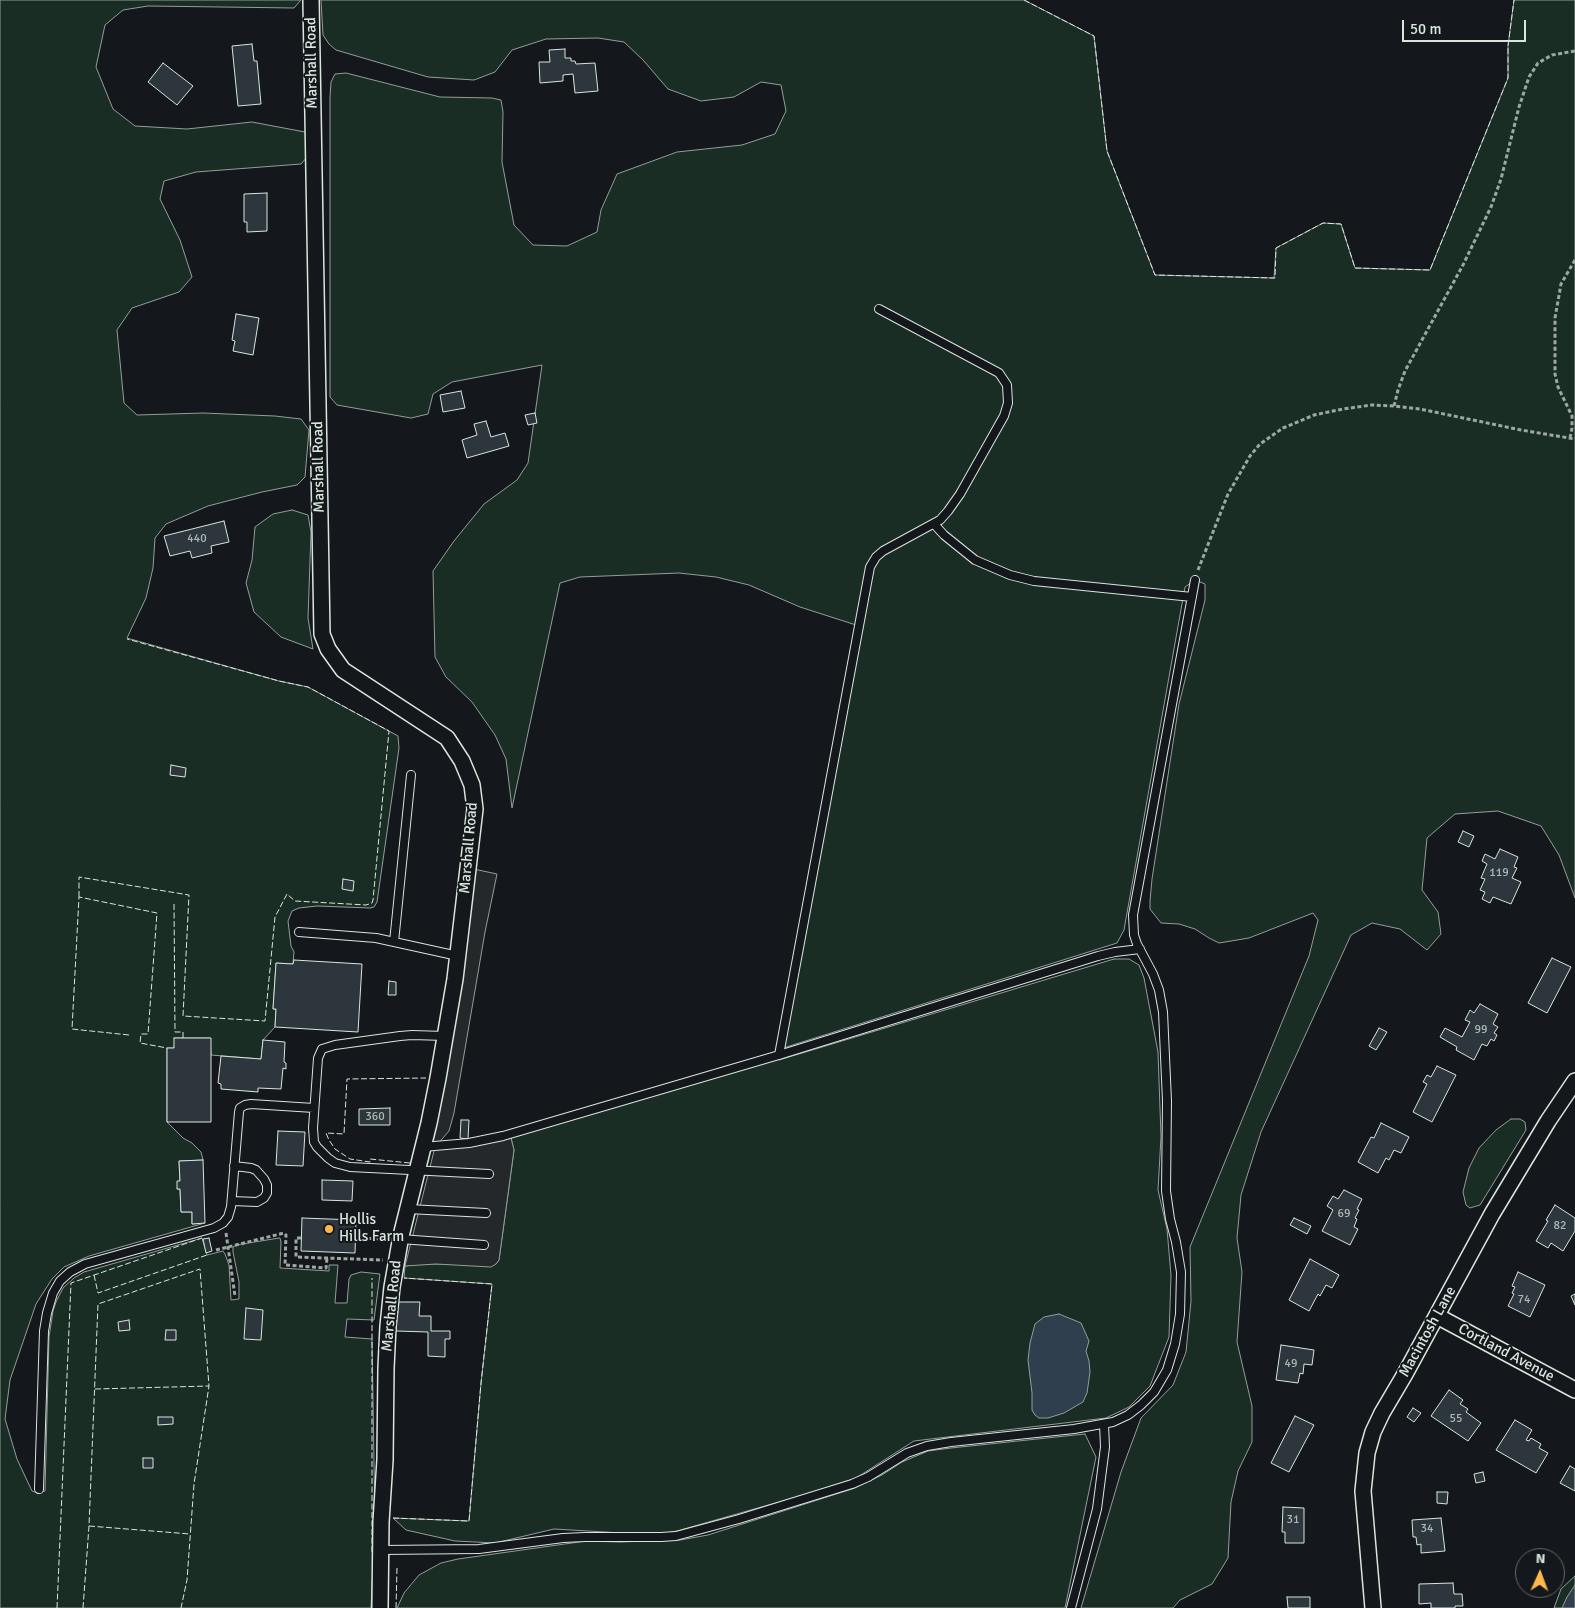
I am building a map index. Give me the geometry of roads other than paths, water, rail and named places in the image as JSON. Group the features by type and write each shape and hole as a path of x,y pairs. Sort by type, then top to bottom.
{"street":[{"name":"Marshall Road","path":"311,0 322,634 328,649 343,670 447,738 462,761 472,785 475,809 458,956 445,1036 431,1114 400,1239 388,1326 380,1608"},
{"name":"Macintosh Lane","path":"1373,1608 1363,1491 1368,1452 1373,1432 1492,1214 1548,1121 1575,1081"},
{"name":"Cortland Avenue","path":"1437,1316 1575,1390"}],"lane":[{"path":"779,1055 870,567 876,557 883,551 940,520 960,494 1004,416 1008,404 1007,385 999,373 879,309"},
{"path":"934,524 944,535 975,560 1010,575 1034,581 1192,597"},
{"path":"381,1550 478,1549 578,1537 661,1538 676,1536 739,1519 852,1484 927,1446 1074,1429 1113,1422 1128,1415 1154,1392 1166,1370 1175,1344 1180,1314 1180,1272 1166,1191 1168,1101 1163,1012 1159,990 1134,935 1133,925 1135,904 1195,580"},
{"path":"394,942 412,775"},
{"path":"299,932 347,935 394,942 458,956"},
{"path":"423,1147 469,1143 503,1136 779,1055 1098,956 1140,948"},
{"path":"445,1036 400,1036 335,1045 322,1049 318,1058 312,1128 314,1142 330,1159 350,1167 489,1174"},
{"path":"40,1489 44,1331 47,1313 60,1281 70,1272 85,1264 214,1228 224,1223 228,1217 232,1201 240,1108 251,1104 314,1108"},
{"path":"232,1201 256,1202 264,1198 267,1193 267,1185 256,1170 234,1166"},
{"path":"408,1209 486,1213"},
{"path":"400,1239 484,1245"},
{"path":"1071,1608 1097,1508 1105,1448 1104,1424"}],"water":[{"path":"1059,1314 1081,1323 1089,1341 1086,1351 1090,1372 1087,1393 1083,1402 1064,1413 1048,1418 1039,1418 1032,1410 1028,1360 1030,1343 1035,1324 1044,1317"},
{"path":"1575,1585 1575,1608 1562,1608 1567,1597"}],"place":[{"name":"Hollis Hills Farm","path":"329,1229"}]}
